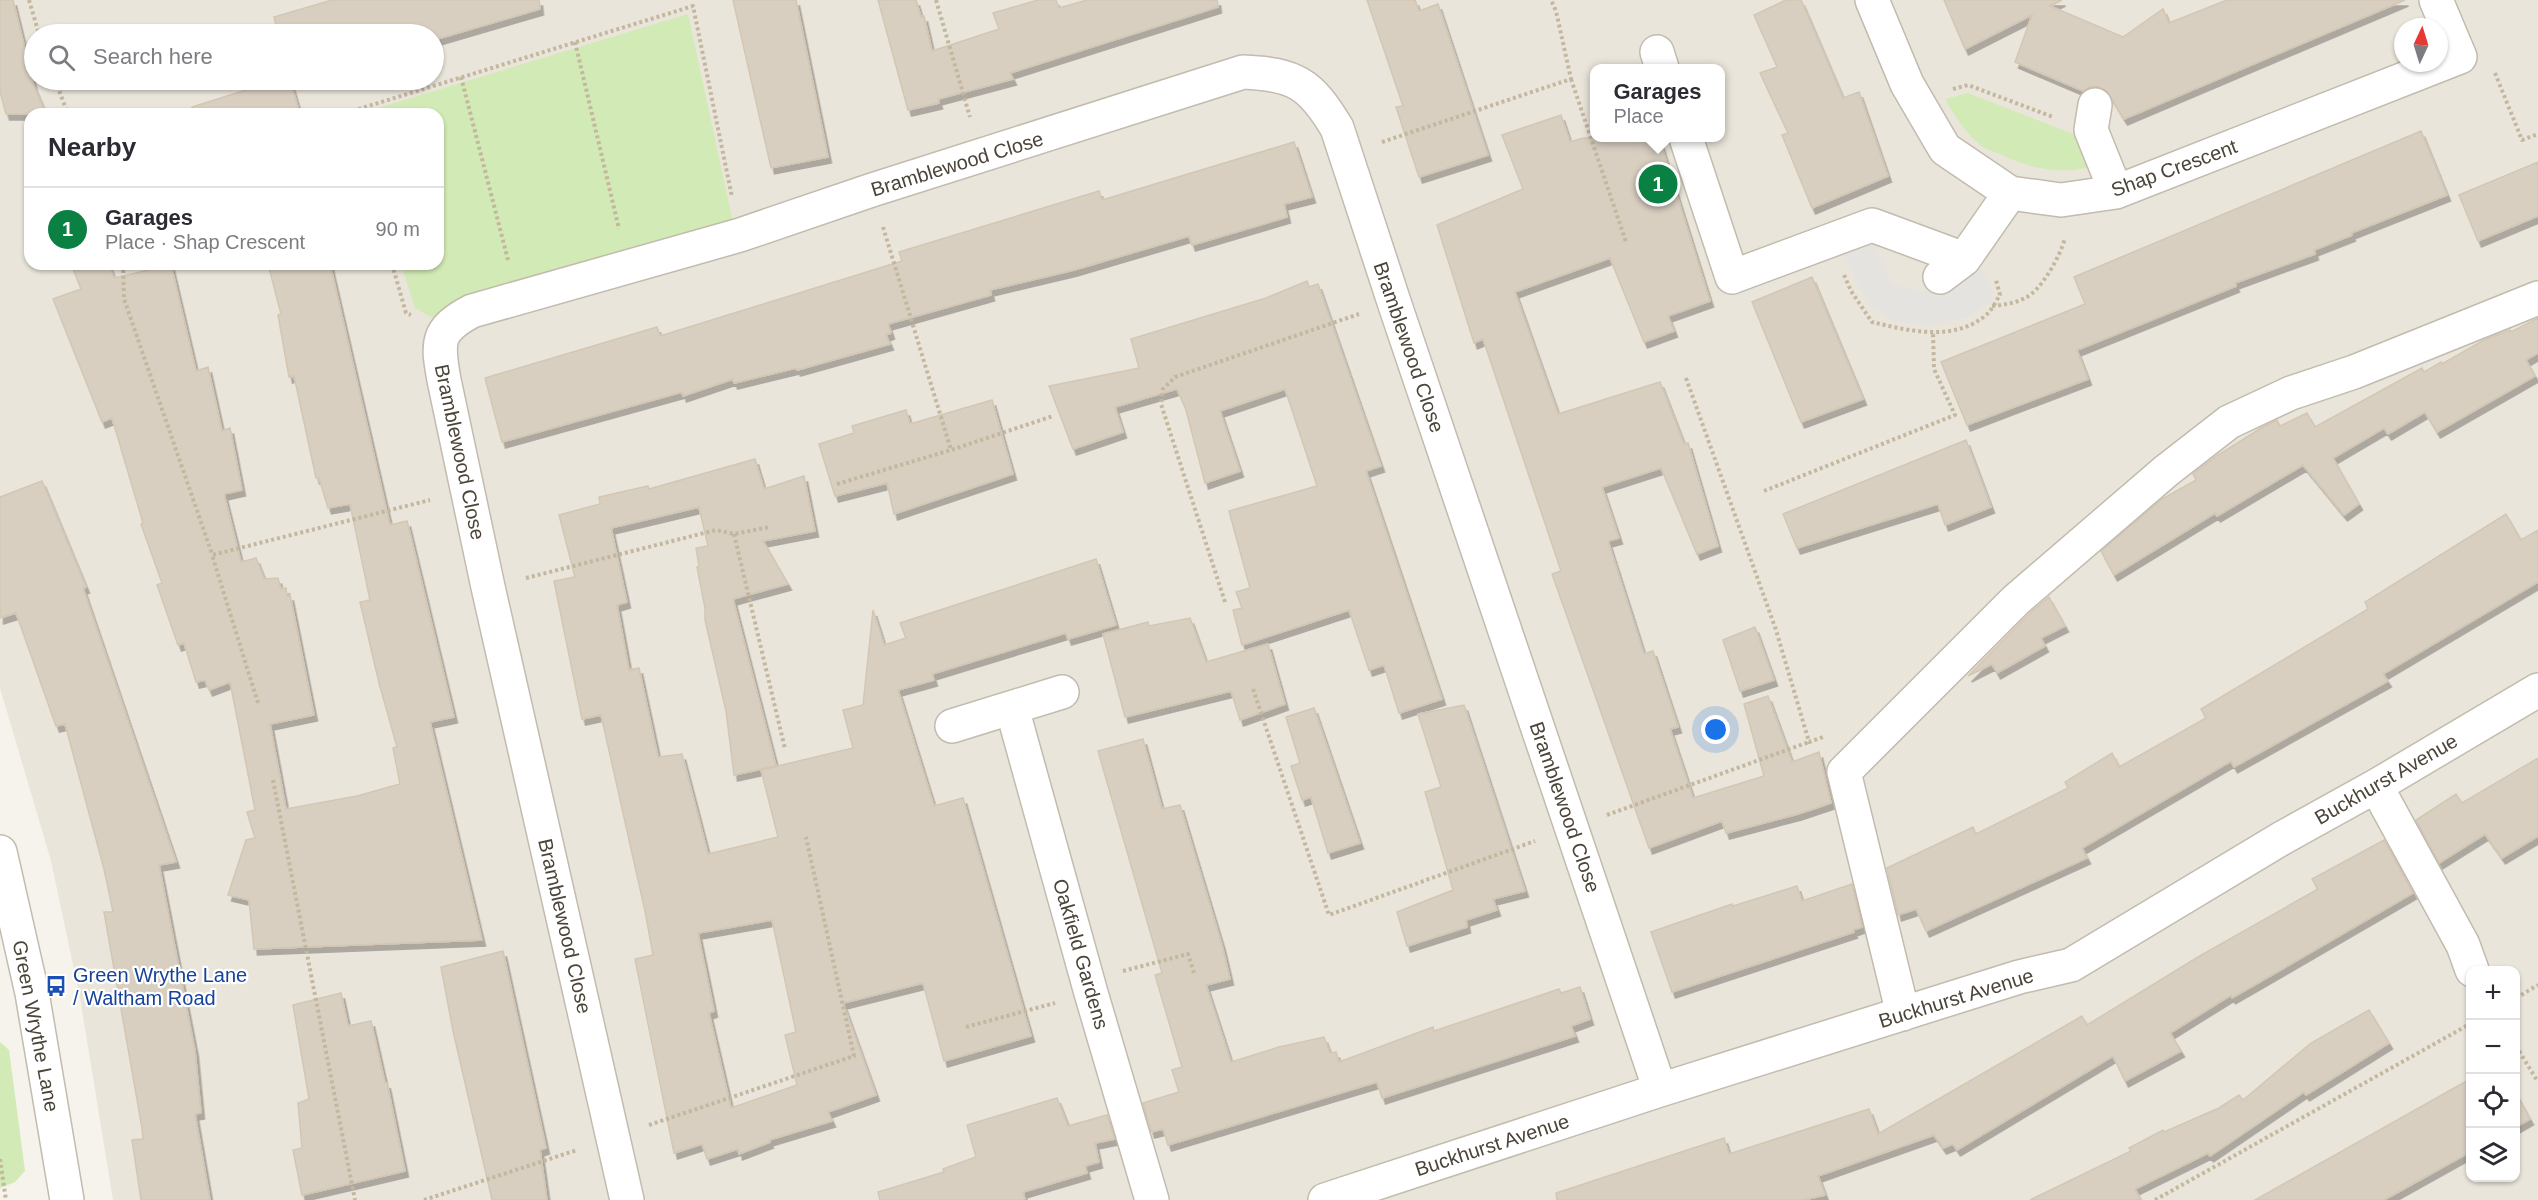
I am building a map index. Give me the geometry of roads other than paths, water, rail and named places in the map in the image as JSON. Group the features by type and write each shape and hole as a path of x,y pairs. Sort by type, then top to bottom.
{"street":[{"name":"Shap Crescent","path":"1872,0 1907,84 1944,149 2010,193 2068,199 2116,192 2460,57 2436,0"},
{"name":"Bramblewood Close","path":"627,1200 488,587 439,355 442,332 457,319 472,311 740,236 872,190 1243,72 1273,73 1300,83 1322,104 1337,128 1660,1090"},
{"path":"2093,117 2116,192"},
{"path":"1687,142 1732,277 1872,225 1952,268 2010,193"},
{"path":"1903,1014 1844,772 2016,600 2166,471 2229,422 2291,393 2354,372 2538,297"},
{"name":"Buckhurst Avenue","path":"1325,1200 1660,1090 2019,977 2071,965 2284,837 2376,786 2538,690"},
{"path":"952,726 1062,692"},
{"name":"Oakfield Gardens","path":"1012,708 1089,986 1152,1200"},
{"path":"2376,786 2463,945 2471,966"},
{"name":"Green Wrythe Lane","path":"0,852 32,993 67,1200"}],"place":[{"name":"Garages","path":"1658,184"},
{"name":"Green Wrythe Lane / Waltham Road","path":"56,986"}]}
